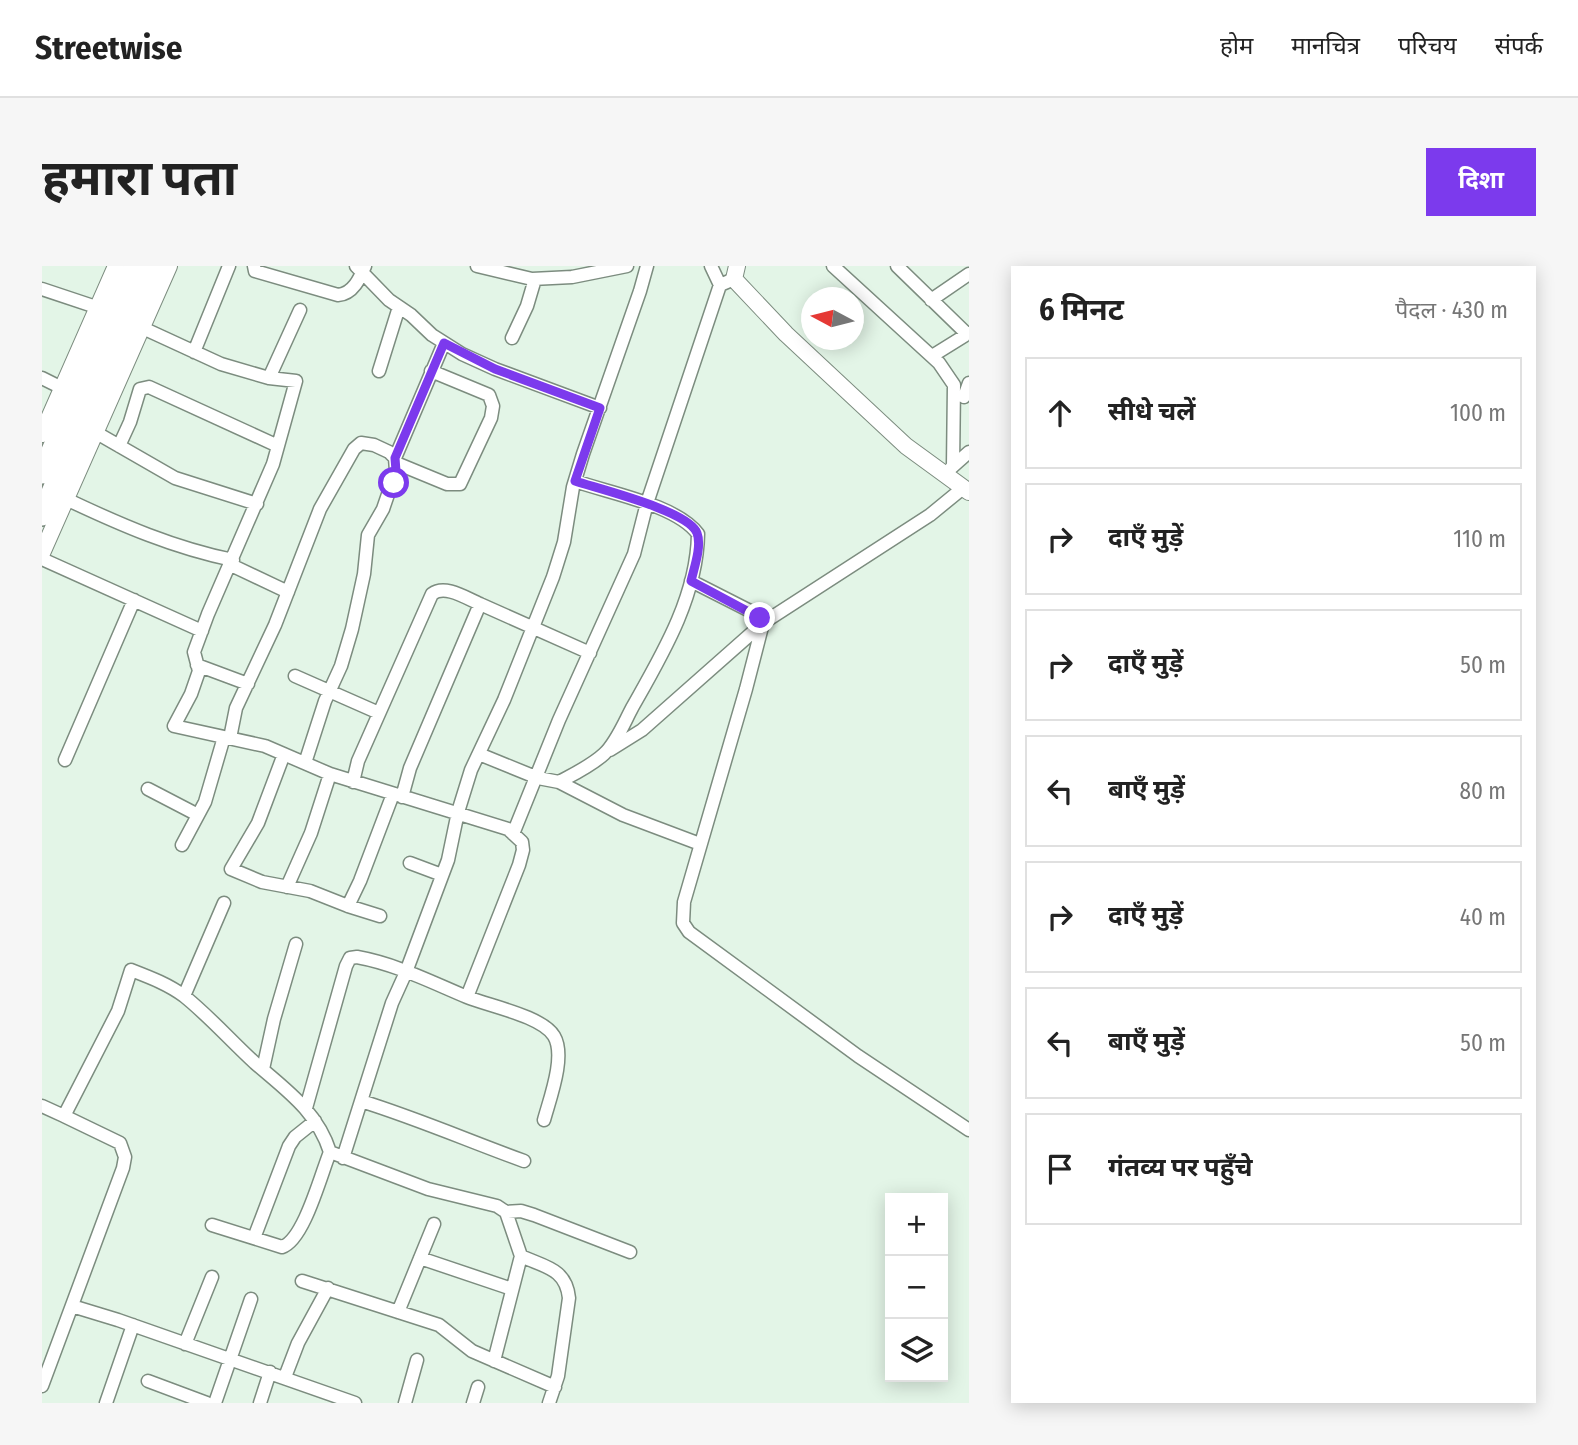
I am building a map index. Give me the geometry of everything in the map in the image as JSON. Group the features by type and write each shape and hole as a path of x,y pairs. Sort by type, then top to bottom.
{"highway":[{"path":"42,515 120,317 135,266"},
{"path":"42,473 120,317 152,266"}],"street":[{"path":"42,553 95,432 120,317 116,266"},
{"path":"42,434 62,388 120,317 169,266"},
{"path":"194,352 229,266"},
{"path":"254,266 255,271 338,295 348,293 361,268 389,300 444,343 495,369 600,408"},
{"path":"477,266 535,279 572,277 627,266"},
{"path":"343,1158 392,1003 407,972 442,875 471,771 534,628 564,542 565,524 575,481 647,266"},
{"path":"559,782 588,767 606,752 642,730 763,623 966,490 949,470 906,446 730,277 711,266"},
{"path":"839,268 932,356 963,396"},
{"path":"902,268 931,300 968,334 932,356"},
{"path":"931,300 969,274"},
{"path":"513,834 538,778 559,720 634,554 647,503 730,277"},
{"path":"512,338 527,306 535,279"},
{"path":"42,289 120,317 221,364 269,378 296,381 278,446 257,504 194,652 199,670 191,694 174,726 265,746 353,782 508,829 522,842 523,850 467,997"},
{"path":"379,371 399,307"},
{"path":"269,378 300,310"},
{"path":"304,763 341,666 352,629 364,574 368,535 394,483 395,460 444,343"},
{"path":"182,845 205,802 236,708 288,592 320,509 354,449 366,442 389,452 395,460 447,484 460,484 491,418 493,406 489,394 431,371"},
{"path":"42,378 62,388"},
{"path":"949,470 952,419 969,383"},
{"path":"119,446 140,389 149,387 278,446"},
{"path":"95,432 175,478 257,504"},
{"path":"949,470 969,452"},
{"path":"575,481 647,503 691,524 698,534 696,564 677,624 652,674 606,752"},
{"path":"66,499 155,539 232,563 288,592"},
{"path":"42,559 202,631"},
{"path":"691,581 752,612 763,623"},
{"path":"353,782 358,761 379,713 432,594 437,590 446,590 481,604 590,653"},
{"path":"65,760 134,600"},
{"path":"348,906 481,604"},
{"path":"763,623 684,902 683,923 689,932 858,1056 969,1130"},
{"path":"197,666 248,684"},
{"path":"295,676 379,713"},
{"path":"284,754 258,823 231,869 262,882 310,891 380,916"},
{"path":"479,754 538,778 559,782 623,815 700,844"},
{"path":"288,887 311,833 330,774"},
{"path":"148,789 198,815"},
{"path":"410,863 442,875"},
{"path":"184,996 224,903"},
{"path":"263,1069 274,1019 296,944"},
{"path":"306,1108 346,966 350,958 357,957 427,979 548,1029 555,1037 558,1050 557,1069 544,1120"},
{"path":"64,1116 118,1010 131,970 161,982 184,996 306,1108 330,1152 428,1189 497,1206 506,1212 521,1256 494,1361"},
{"path":"361,1101 403,1114 524,1161"},
{"path":"42,1106 120,1143 125,1157 42,1386"},
{"path":"254,1238 289,1146 295,1137 315,1121"},
{"path":"212,1225 282,1247 289,1245 299,1231 330,1152"},
{"path":"506,1212 521,1211 534,1215 630,1252"},
{"path":"398,1312 434,1224"},
{"path":"521,1256 560,1273 568,1286 564,1336 555,1387 549,1403"},
{"path":"420,1258 512,1289"},
{"path":"185,1343 212,1277"},
{"path":"302,1281 439,1325 472,1351 555,1387"},
{"path":"285,1377 298,1343 328,1288"},
{"path":"215,1403 251,1299"},
{"path":"72,1306 355,1403"},
{"path":"106,1403 133,1325"},
{"path":"405,1403 417,1360"},
{"path":"260,1403 270,1372"},
{"path":"148,1381 207,1403"},
{"path":"473,1403 478,1387"}],"route":[{"path":"394,483 395,458 444,343 495,369 600,408 575,481 647,503 691,524 698,534 696,564 691,581 760,618"}]}
